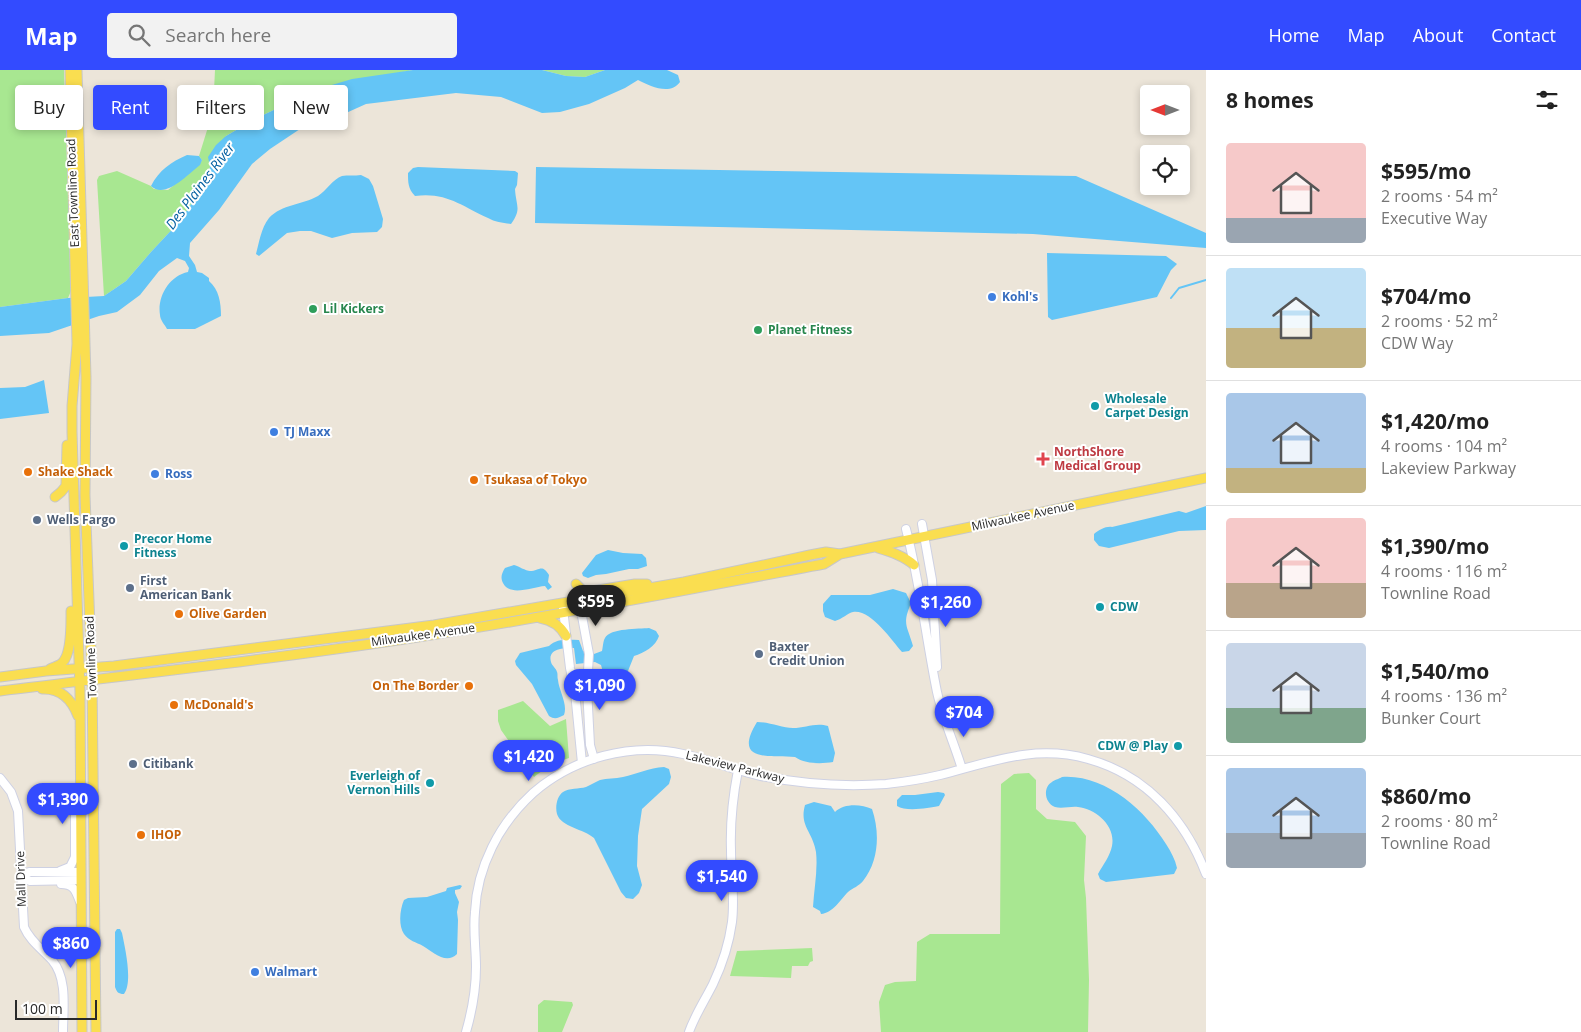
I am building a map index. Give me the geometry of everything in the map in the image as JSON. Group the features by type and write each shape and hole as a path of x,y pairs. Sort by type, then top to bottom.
{"main road":[{"name":"East Townline Road","path":"70,70 80,284"},
{"name":"East Townline Road","path":"78,70 80,284"},
{"name":"Townline Road","path":"80,284 81,344 86,377 85,495 92,680 96,1032"},
{"name":"Townline Road","path":"81,344 72,406 80,721 82,1032"},
{"path":"55,497 66,486 67,417 72,406"},
{"name":"Milwaukee Avenue","path":"0,677 46,671 114,666 434,625 667,585 826,552 840,554 1206,478"},
{"path":"46,671 63,662 68,653 72,622 69,526 74,511"},
{"path":"875,547 903,557 914,565"},
{"name":"Milwaukee Avenue","path":"0,691 436,634 686,591 824,564 840,554"},
{"path":"576,584 586,592 636,584 667,585"},
{"path":"537,617 556,624 567,637"},
{"path":"91,645 96,655 104,662 114,666"},
{"path":"0,670 15,674"},
{"path":"0,691 48,688 67,696 80,721"}],"street":[{"path":"922,524 932,580 938,672 946,710 943,715"},
{"path":"906,529 943,715 962,769"},
{"path":"579,600 588,649 587,688 590,745 594,759"},
{"path":"562,602 575,692 582,763"},
{"name":"Lakeview Parkway","path":"466,1032 475,980 475,910 478,886 491,849 508,821 534,792 562,773 582,763 622,752 662,750 682,753 738,770 780,780 838,785 866,785 907,781 962,769 1004,757 1039,753 1073,755 1112,767 1147,788 1170,811 1186,833 1206,874"},
{"path":"689,1032 720,967 728,944 732,923 734,887 730,850 730,824 738,770"},
{"name":"Mall Drive","path":"0,778 11,792 18,811 24,927 30,939 57,967 61,977 63,1032"},
{"path":"21,876 29,872 60,871 70,867 75,857 75,803 80,786"},
{"path":"60,871 80,876"},
{"path":"21,876 30,881 80,876"},
{"path":"38,881 43,884 68,884 74,890 80,902"}],"green space":[{"path":"0,70 64,70 64,85 15,85 15,130 66,130 71,291 68,298 0,307"},
{"path":"215,70 413,70 340,85 274,85 274,110 264,115 264,85 214,85"},
{"path":"542,70 605,70 585,77 566,76"},
{"path":"207,130 236,130 226,136 210,167 205,184 179,222 126,281 104,296 97,180 99,176 117,171 154,189 168,190 199,165 202,160 199,156"},
{"path":"523,701 550,726 566,719 569,758 551,764 534,777 501,730 498,721 498,710"},
{"path":"1029,773 1036,780 1036,809 1047,819 1075,822 1086,836 1084,880 1089,980 1088,1032 881,1032 879,1002 885,985 895,982 916,981 917,942 930,934 1000,934 1001,784 1014,774"},
{"path":"812,948 813,961 808,966 792,966 791,978 730,976 737,951"},
{"path":"544,1000 572,1002 573,1005 562,1032 538,1032 538,1005"}],"water":[{"path":"413,70 542,70 566,76 585,77 605,70 667,70 678,75 680,82 676,86 665,89 654,87 638,80 589,104 560,112 542,113 501,97 456,93 366,104 348,112 348,85 332,85 352,79"},
{"path":"274,110 274,130 298,130 252,164 219,210 190,243 189,256 197,272 209,278 209,281 215,288 220,301 221,316 195,329 167,329 160,317 160,301 170,283 181,274 188,272 189,268 185,261 177,258 159,271 140,295 117,312 49,333 0,336 0,307 68,298 104,296 126,281 179,222 205,184 210,167 208,157 216,145 236,130 264,130 264,115"},
{"path":"187,155 199,156 202,160 200,165 169,188 163,190 151,186 166,167"},
{"path":"536,167 1076,176 1206,233 1206,248 1033,234 535,223"},
{"path":"413,168 515,171 518,173 515,189 518,207 514,219 511,224 499,222 445,198 426,195 415,196 408,182 408,173"},
{"path":"361,175 369,179 373,186 383,219 382,227 377,232 352,233 332,238 311,231 287,233 259,256 256,254 264,226 274,213 318,196 342,176"},
{"path":"1047,253 1166,256 1177,264 1171,270 1157,297 1052,320 1048,317"},
{"path":"44,380 49,413 0,419 0,388 25,387"},
{"path":"1206,506 1206,530 1179,531 1109,548 1099,546 1094,540 1094,534 1105,528 1179,511 1186,513"},
{"path":"608,550 642,554 646,558 647,566 588,578 583,576 582,573 596,555"},
{"path":"514,565 528,571 544,569 549,575 548,582 552,587 548,590 545,586 511,590 503,583 502,573 505,568"},
{"path":"893,589 906,593 911,603 906,621 913,646 909,651 902,652 874,620 860,612 853,612 835,621 825,617 823,604 831,595 870,595"},
{"path":"649,628 656,631 659,636 657,640 649,649 634,656 620,691 613,696 607,696 605,692 601,665 595,662 576,664 574,648 554,651 550,657 551,662 556,669 565,706 564,715 558,718 549,716 532,684 516,665 515,661 520,653 549,646 559,641 579,640 583,651 594,654 602,651 605,638 613,632"},
{"path":"757,722 793,728 819,725 828,726 835,753 833,762 813,763 795,757 765,756 751,751 749,744 750,735"},
{"path":"664,767 669,769 671,777 669,784 642,809 638,836 637,866 642,885 639,893 633,899 626,898 621,892 594,838 563,822 556,811 557,802 559,796 568,790 586,787 600,780 620,778"},
{"path":"1062,777 1093,781 1108,788 1135,807 1157,831 1170,850 1177,868 1174,874 1106,882 1100,879 1098,874 1112,846 1111,832 1108,825 1098,815 1085,808 1061,808 1051,805 1046,795 1047,787 1053,781"},
{"path":"938,792 945,795 939,806 912,809 897,806 897,800 902,795"},
{"path":"814,802 831,806 835,812 843,807 853,805 872,809 877,837 872,865 863,881 848,892 833,909 821,914 820,911 813,907 816,852 804,818 805,805"},
{"path":"462,886 460,889 455,890 459,902 457,912 457,954 453,957 444,958 410,940 404,934 401,926 401,908 404,900 408,898 427,897 446,891 447,888"},
{"path":"117,929 120,929 122,933 128,965 128,982 124,994 120,994 115,987 115,932"}],"waterway":[{"path":"1171,298 1179,288 1206,280"}],"place":[{"name":"Kohl's","path":"992,297"},
{"name":"Lil Kickers","path":"313,309"},
{"name":"Planet Fitness","path":"758,330"},
{"name":"Wholesale Carpet Design","path":"1095,406"},
{"name":"TJ Maxx","path":"274,432"},
{"name":"NorthShore Medical Group","path":"1043,459"},
{"name":"Shake Shack","path":"28,472"},
{"name":"Ross","path":"155,474"},
{"name":"Tsukasa of Tokyo","path":"474,480"},
{"name":"Wells Fargo","path":"37,520"},
{"name":"Precor Home Fitness","path":"124,546"},
{"name":"First American Bank","path":"130,588"},
{"name":"CDW","path":"1100,607"},
{"name":"Olive Garden","path":"179,614"},
{"name":"Baxter Credit Union","path":"759,654"},
{"name":"On The Border","path":"469,686"},
{"name":"McDonald's","path":"174,705"},
{"name":"CDW @ Play","path":"1178,746"},
{"name":"Citibank","path":"133,764"},
{"name":"Everleigh of Vernon Hills","path":"430,783"},
{"name":"IHOP","path":"141,835"},
{"name":"Walmart","path":"255,972"}],"water label":[{"name":"Des Plaines River","path":"200,186"}]}
